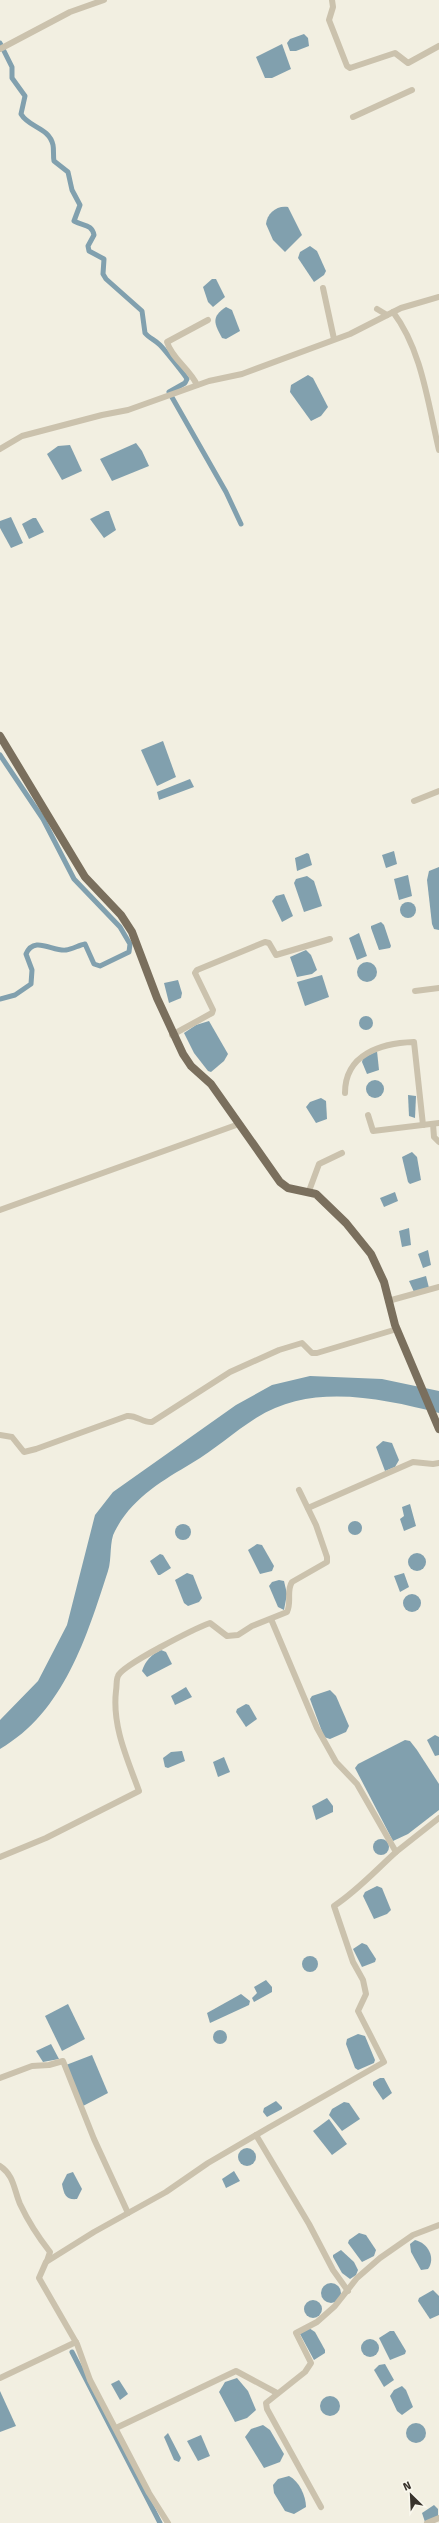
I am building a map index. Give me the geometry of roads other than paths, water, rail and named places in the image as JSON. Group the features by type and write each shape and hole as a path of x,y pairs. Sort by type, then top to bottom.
{"main road":[{"path":"0,736 85,877 128,927 172,1035 187,1061 211,1084 280,1182 291,1189 309,1191 316,1194 333,1210 371,1254 384,1282 388,1301 397,1329 437,1425"}],"street":[{"path":"0,50 70,12 104,0"},
{"path":"332,0 333,7 329,20 347,66 350,68 395,53 408,63 439,46"},
{"path":"353,117 412,90"},
{"path":"323,288 334,339"},
{"path":"0,449 22,436 102,415 128,410 216,379 242,374 334,339 393,312 439,297"},
{"path":"377,309 386,315"},
{"path":"393,312 405,328 416,359 439,450"},
{"path":"197,385 192,375 176,358 167,342 208,320"},
{"path":"414,801 439,791"},
{"path":"172,1035 212,1013 213,1010 195,973 200,968 265,942 276,955 330,939"},
{"path":"415,991 439,988"},
{"path":"345,1093 345,1082 350,1070 370,1050 394,1043 414,1042 423,1125"},
{"path":"368,1115 373,1131 436,1123 434,1137 439,1142"},
{"path":"0,1210 239,1124"},
{"path":"309,1191 319,1164 342,1153"},
{"path":"388,1301 439,1287"},
{"path":"0,1435 12,1437 24,1452 127,1416 135,1416 145,1422 152,1422 230,1372 279,1350 302,1343 312,1353 317,1353 397,1329"},
{"path":"308,1508 413,1462 433,1464 439,1463"},
{"path":"0,1857 46,1838 139,1791 120,1738 115,1714 117,1676 121,1670 156,1649 210,1622 227,1636 233,1636 287,1612 289,1607 289,1586 292,1582 327,1562 327,1557 308,1508 299,1490"},
{"path":"271,1619 317,1728 336,1762 357,1784 396,1852"},
{"path":"46,2262 166,2192 256,2135 384,2062 358,2011 366,1994 363,1980 353,1962 334,1906 361,1886 370,1875 396,1852 439,1818"},
{"path":"0,2078 32,2066 49,2065 63,2061 94,2139 128,2213"},
{"path":"256,2135 310,2224 333,2270 348,2291"},
{"path":"0,2166 9,2172 20,2204 42,2242 50,2252 39,2278 76,2342 90,2380 149,2493 168,2523"},
{"path":"321,2507 265,2406 277,2393 305,2372 311,2363 296,2333 323,2317 348,2291 357,2278 380,2258 413,2235 439,2225"},
{"path":"0,2378 76,2342"},
{"path":"116,2428 236,2370 277,2393"},
{"path":"427,2523 439,2518"}],"water":[{"path":"304,34 308,38 309,46 296,51 290,51 287,43 290,39"},
{"path":"282,44 291,69 272,78 265,78 256,57"},
{"path":"280,207 288,207 302,235 285,252 273,240 266,224 270,213"},
{"path":"310,246 317,251 326,271 324,275 314,282 298,258 300,252"},
{"path":"212,279 216,279 225,297 213,307 208,302 203,287"},
{"path":"226,307 232,310 240,331 226,339 222,338 215,321 218,314"},
{"path":"308,375 313,378 328,407 321,416 311,421 290,392 291,385"},
{"path":"136,443 142,451 149,466 112,481 100,459"},
{"path":"70,445 82,471 62,480 47,454 58,446"},
{"path":"109,511 116,530 104,538 90,519"},
{"path":"11,517 23,543 11,548 0,528 0,521"},
{"path":"36,518 44,532 29,539 22,524"},
{"path":"163,741 176,777 157,786 141,750"},
{"path":"190,779 194,787 159,800 157,792"},
{"path":"394,851 397,864 386,868 382,855"},
{"path":"307,853 309,854 312,865 297,871 295,858"},
{"path":"439,867 439,930 434,929 432,924 427,880 429,871"},
{"path":"408,875 412,896 399,900 394,879"},
{"path":"307,876 314,881 322,906 304,912 294,883 296,879"},
{"path":"284,894 293,916 282,922 272,901 276,896"},
{"path":"408,902 414,904 416,910 414,916 408,918 402,916 400,910 402,904"},
{"path":"381,922 384,925 391,946 390,948 379,950 371,926"},
{"path":"359,933 367,956 357,960 349,938"},
{"path":"306,950 311,955 317,970 312,974 297,977 290,957"},
{"path":"367,962 374,965 377,972 374,979 367,982 360,979 357,972 360,965"},
{"path":"322,975 329,997 305,1006 297,982"},
{"path":"178,980 182,993 181,998 169,1003 164,983"},
{"path":"363,1016 369,1016 373,1020 373,1026 369,1030 363,1030 359,1026 359,1020"},
{"path":"209,1021 228,1054 224,1061 211,1072 208,1071 194,1053 184,1033 196,1025"},
{"path":"377,1051 379,1070 367,1074 362,1062 363,1058"},
{"path":"375,1080 381,1083 384,1089 381,1095 375,1098 369,1095 366,1089 369,1083"},
{"path":"408,1095 416,1096 415,1118 409,1116"},
{"path":"321,1098 326,1101 327,1119 316,1123 306,1107 310,1102"},
{"path":"412,1152 417,1157 421,1180 410,1184 408,1182 402,1157"},
{"path":"395,1192 398,1201 384,1207 380,1198"},
{"path":"409,1228 411,1245 402,1247 399,1231"},
{"path":"428,1250 431,1265 423,1268 418,1254"},
{"path":"426,1276 429,1288 414,1292 409,1281"},
{"path":"310,1376 382,1379 439,1391 439,1413 416,1407 370,1399 323,1397 300,1400 277,1407 256,1418 200,1458 149,1491 130,1509 122,1519 113,1535 108,1571 91,1621 70,1670 57,1694 41,1715 22,1733 0,1749 0,1720 38,1681 67,1625 95,1515 113,1492 236,1405 272,1385"},
{"path":"383,1441 392,1443 399,1460 395,1467 385,1471 376,1447"},
{"path":"410,1504 416,1526 404,1531 400,1519 404,1516 402,1507"},
{"path":"352,1521 358,1521 362,1525 362,1531 358,1535 352,1535 348,1531 348,1525"},
{"path":"180,1524 186,1524 191,1529 189,1538 186,1540 180,1540 175,1535 175,1529"},
{"path":"257,1544 262,1545 274,1566 272,1571 260,1574 248,1550"},
{"path":"413,1553 421,1553 426,1558 424,1569 421,1571 413,1571 408,1566 408,1558"},
{"path":"160,1554 163,1555 171,1568 158,1575 150,1561"},
{"path":"187,1573 193,1575 202,1598 199,1602 188,1606 184,1603 175,1580"},
{"path":"404,1573 409,1587 400,1592 394,1576"},
{"path":"279,1580 284,1581 287,1594 284,1610 278,1607 269,1586 272,1582"},
{"path":"412,1594 418,1597 421,1603 418,1609 412,1612 406,1609 403,1603 406,1597"},
{"path":"161,1650 166,1652 172,1664 147,1677 142,1671 145,1664 152,1656"},
{"path":"186,1687 192,1697 175,1705 171,1696"},
{"path":"330,1690 336,1696 349,1726 346,1732 330,1739 324,1737 310,1699 312,1696"},
{"path":"246,1704 249,1705 257,1719 246,1727 236,1712 237,1709"},
{"path":"435,1735 439,1737 439,1755 435,1756 427,1740"},
{"path":"405,1740 410,1741 417,1750 439,1784 439,1810 408,1834 393,1841 355,1768 358,1764"},
{"path":"182,1751 185,1761 168,1768 165,1767 163,1758 171,1752"},
{"path":"224,1757 230,1772 218,1777 213,1762"},
{"path":"327,1798 333,1806 333,1812 316,1820 312,1806"},
{"path":"378,1839 384,1839 389,1844 387,1853 384,1855 378,1855 373,1850 373,1844"},
{"path":"377,1886 382,1888 391,1910 387,1914 374,1919 363,1896 365,1892"},
{"path":"362,1943 367,1945 376,1959 375,1962 362,1967 353,1949"},
{"path":"310,1956 317,1961 318,1964 313,1971 310,1972 303,1967 302,1964 307,1957"},
{"path":"266,1980 272,1987 272,1992 254,2002 252,1998 257,1993 254,1987"},
{"path":"241,1994 250,2001 249,2005 210,2023 207,2013"},
{"path":"68,2004 85,2039 62,2051 45,2016"},
{"path":"217,2030 223,2030 227,2034 227,2040 223,2044 217,2044 213,2040 213,2034"},
{"path":"358,2034 365,2036 375,2060 374,2063 358,2070 355,2068 346,2044 347,2039"},
{"path":"51,2044 59,2059 43,2062 36,2051"},
{"path":"92,2055 108,2093 83,2106 66,2065"},
{"path":"380,2078 384,2078 392,2093 383,2100 373,2085 373,2082"},
{"path":"276,2101 282,2109 267,2117 263,2112 264,2108"},
{"path":"344,2102 349,2103 360,2119 342,2131 329,2115 332,2109"},
{"path":"329,2119 347,2144 332,2155 313,2131"},
{"path":"247,2148 253,2151 256,2157 253,2163 247,2166 241,2163 238,2157 241,2151"},
{"path":"234,2171 240,2181 226,2188 222,2179"},
{"path":"73,2172 82,2189 77,2199 70,2199 66,2196 62,2184 67,2174"},
{"path":"359,2233 366,2235 376,2250 374,2256 362,2262 348,2243 349,2240"},
{"path":"415,2240 424,2244 431,2256 428,2269 421,2270 411,2252 410,2244"},
{"path":"341,2250 354,2262 358,2270 356,2275 350,2279 342,2273 333,2257 333,2255"},
{"path":"331,2283 338,2286 341,2293 338,2300 331,2303 324,2300 321,2293 324,2286"},
{"path":"433,2290 439,2296 439,2315 430,2319 418,2301 419,2298"},
{"path":"309,2300 317,2300 322,2305 320,2316 317,2318 309,2318 304,2313 304,2305"},
{"path":"309,2328 315,2332 325,2350 325,2353 314,2360 300,2334"},
{"path":"390,2331 394,2331 406,2351 405,2354 390,2360 379,2338"},
{"path":"370,2339 376,2342 379,2348 376,2354 370,2357 364,2354 361,2348 364,2342"},
{"path":"385,2364 394,2380 384,2387 374,2370 379,2365"},
{"path":"237,2378 248,2391 256,2410 247,2418 235,2422 219,2392 225,2382"},
{"path":"119,2380 128,2394 120,2400 111,2384"},
{"path":"402,2386 406,2390 413,2407 402,2415 397,2411 390,2396 394,2390"},
{"path":"0,2391 16,2426 0,2432"},
{"path":"330,2396 337,2399 340,2406 337,2413 330,2416 323,2413 320,2406 323,2399"},
{"path":"416,2423 423,2426 426,2433 423,2440 416,2443 409,2440 406,2433 409,2426"},
{"path":"263,2425 270,2430 284,2454 280,2462 264,2468 245,2437 251,2429"},
{"path":"168,2433 181,2458 179,2462 174,2460 164,2437"},
{"path":"201,2435 210,2456 198,2461 187,2441"},
{"path":"289,2476 299,2485 306,2503 306,2507 294,2514 285,2511 274,2493 273,2485 278,2479"},
{"path":"434,2505 438,2509 438,2516 425,2522 422,2513"}],"waterway":[{"path":"0,43 12,67 12,78 25,96 21,114 25,119 43,131 51,139 54,161 68,172 72,190 80,205 74,221 89,227 93,231 94,235 88,246 89,251 104,259 103,274 106,279 142,311 145,333 160,345 187,379 185,383 169,392 226,492 241,524"},
{"path":"0,755 43,819 74,879 120,927 130,944 129,952 100,966 94,964 85,944 66,950 39,945 29,948 26,954 32,970 31,984 15,995 0,999"},
{"path":"72,2352 160,2523"}]}
